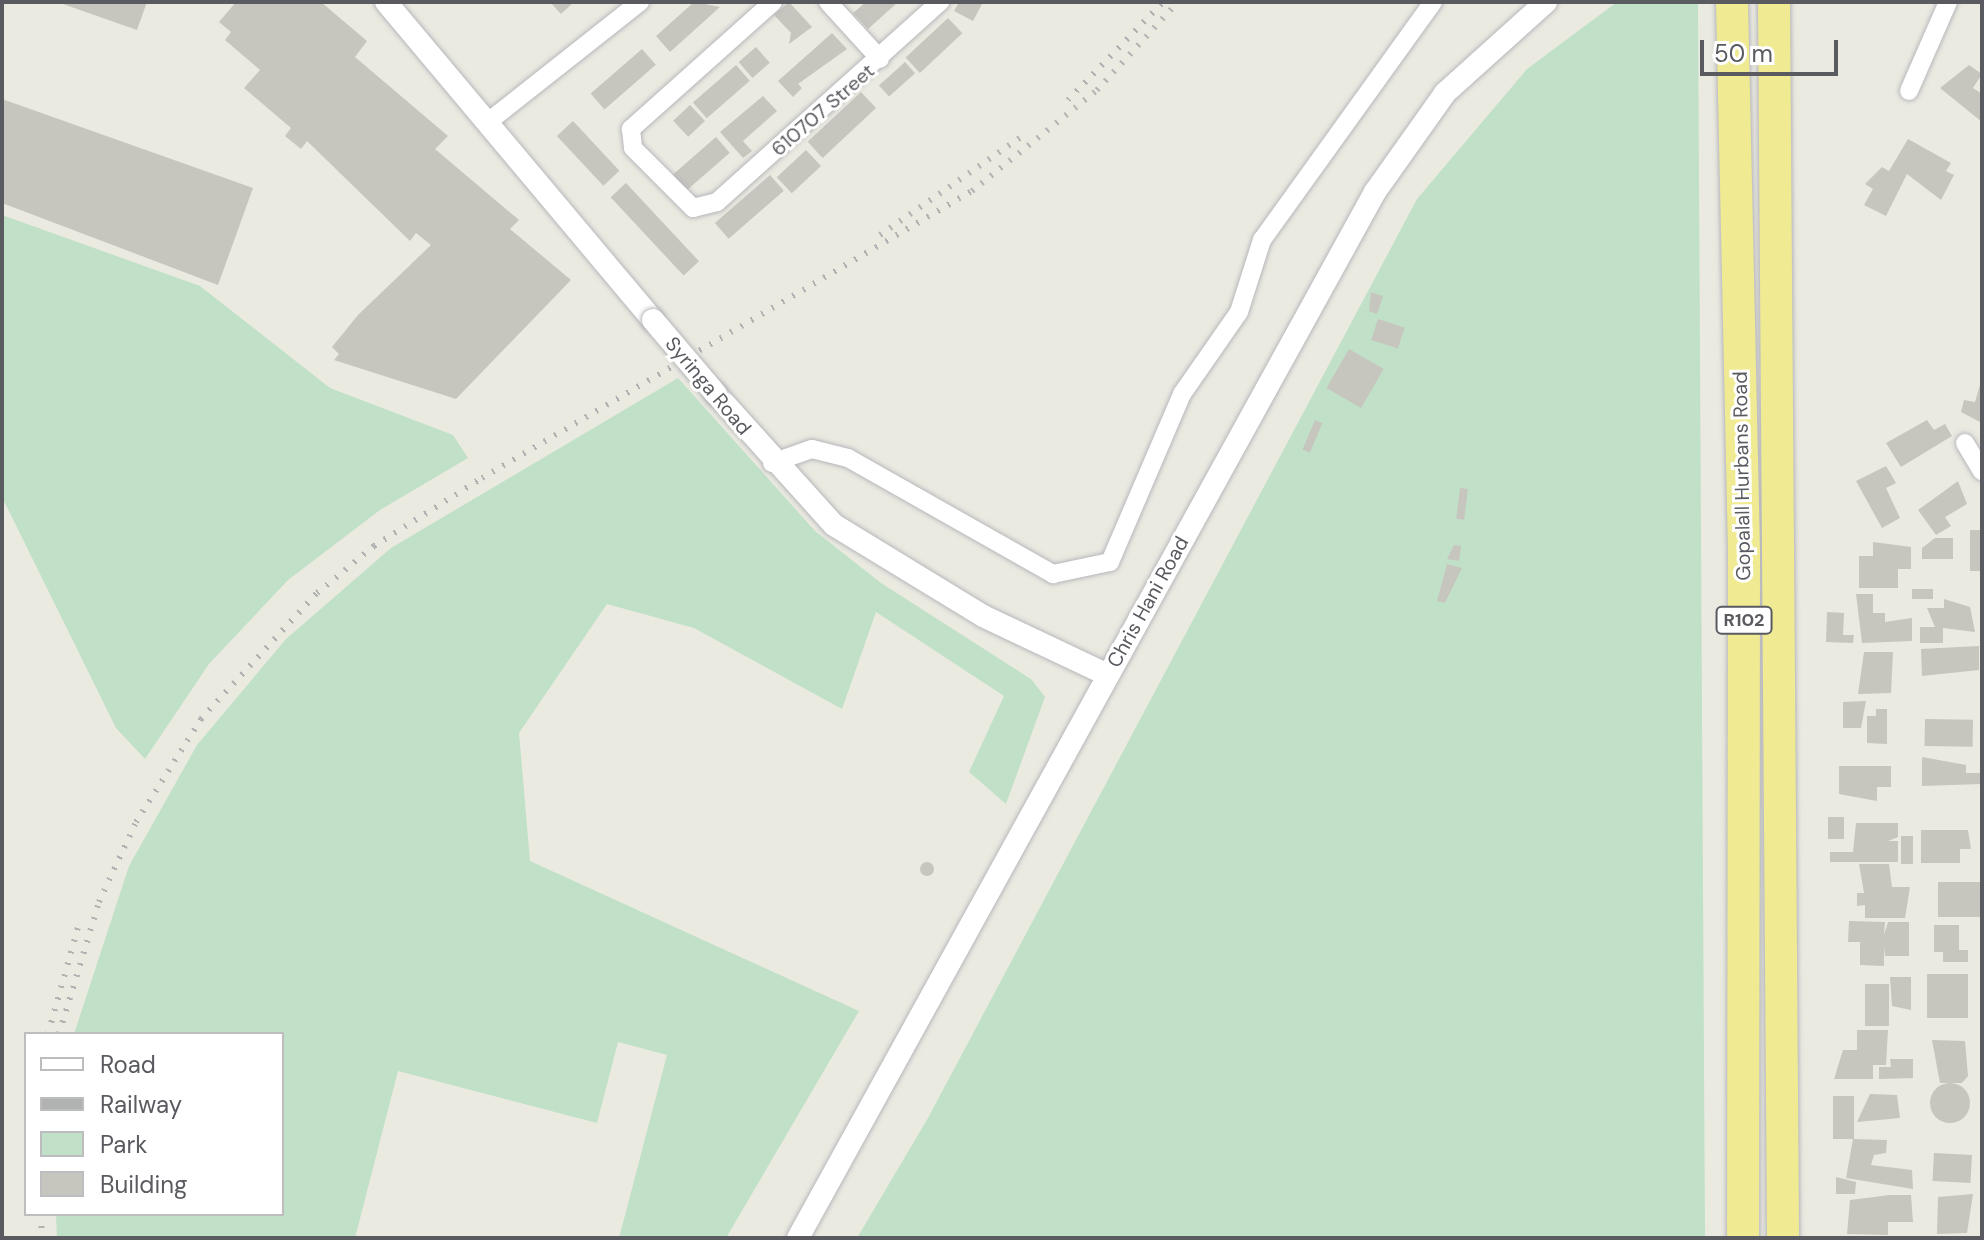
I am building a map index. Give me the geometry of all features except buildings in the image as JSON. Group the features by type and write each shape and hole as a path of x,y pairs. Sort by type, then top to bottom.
{"highway":[{"name":"Gopalall Hurbans Road","path":"1732,2 1744,551 1743,1238"},
{"name":"Gopalall Hurbans Road","path":"1774,2 1783,1238"}],"street":[{"name":"Syringa Road","path":"386,2 772,463 834,525 892,565 1108,675"},
{"path":"488,122 640,2"},
{"name":"610707 Street","path":"773,2 631,129 633,148 684,203 700,209 880,59 940,2"},
{"path":"828,2 880,59"},
{"path":"772,463 812,449 848,458 1053,574 1110,562 1182,394 1239,312 1262,240 1433,2"},
{"name":"Chris Hani Road","path":"798,1238 1375,192 1445,93 1546,2"},
{"path":"1909,91 1948,2"},
{"path":"1965,443 1982,471"}],"green space":[{"path":"1617,2 1698,2 1705,1238 857,1238 928,1118 1417,199 1527,69"},
{"path":"2,215 200,286 330,388 453,435 468,458 380,510 288,580 209,664 145,759 116,728 2,497"},
{"path":"678,378 815,531 881,583 1031,679 1045,697 1006,804 969,772 1004,696 876,612 842,709 694,628 607,604 519,733 530,861 859,1011 726,1238 619,1238 667,1055 618,1042 597,1123 398,1071 355,1238 57,1238 56,1216 284,1216 284,1032 75,1032 129,866 197,745 286,639 391,548"}],"railway":[{"path":"1068,100 1163,2"},
{"path":"60,1032 99,902 136,822 201,719 317,593 374,546 482,478 972,191 1097,90 1178,2"},
{"path":"880,235 1028,132"},
{"path":"49,1032 79,924"},
{"path":"41,1216 42,1238"}]}
